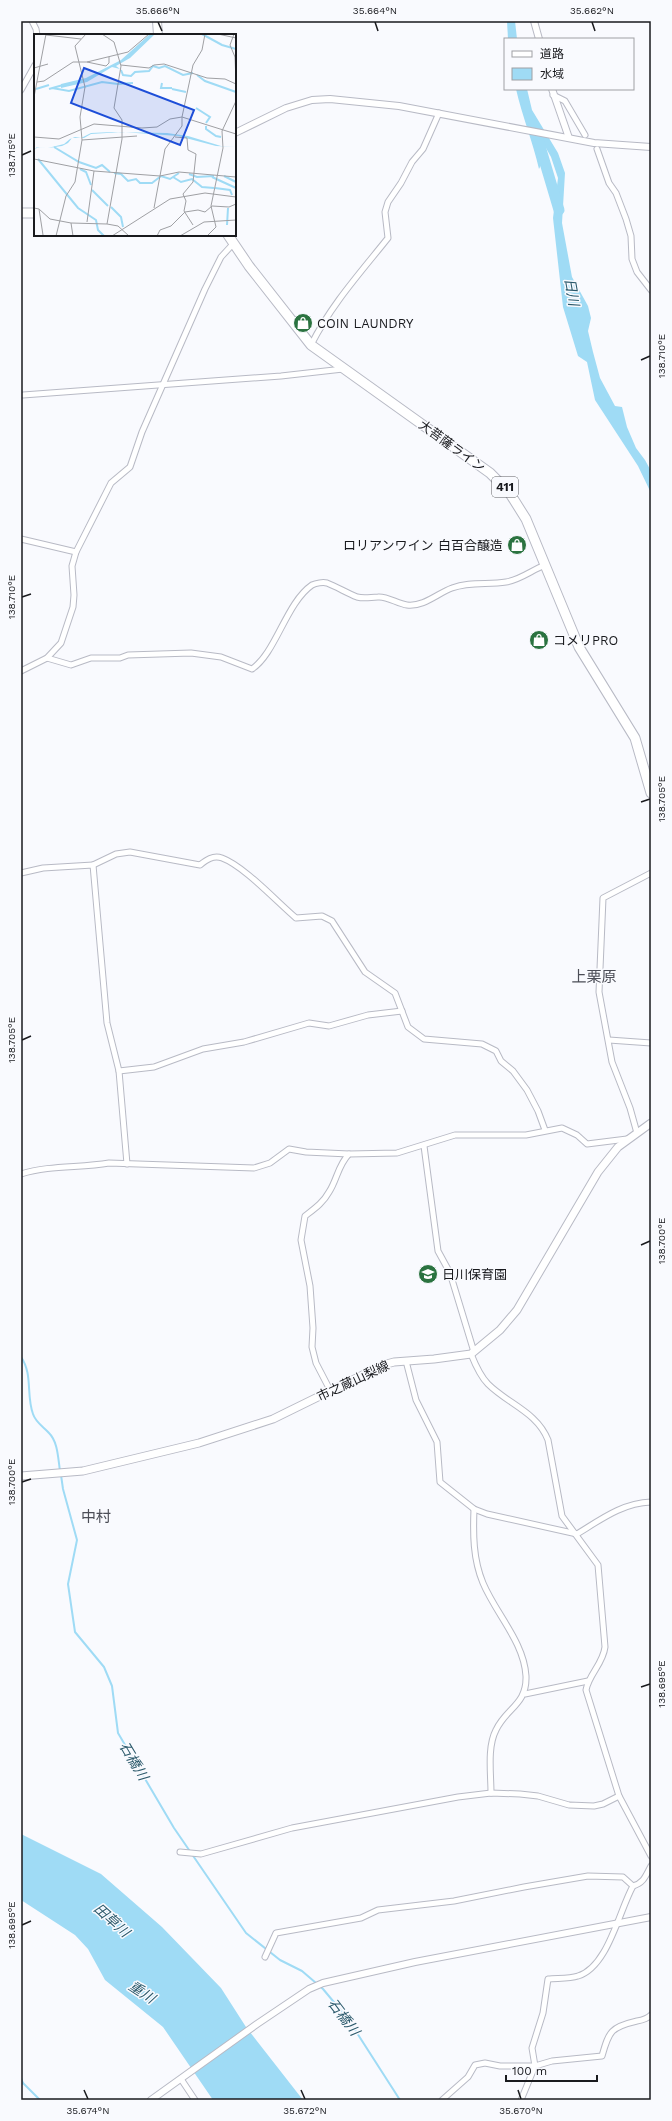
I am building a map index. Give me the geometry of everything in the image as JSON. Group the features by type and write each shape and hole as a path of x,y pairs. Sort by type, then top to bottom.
{"highway":[{"path":"21,213 34,213"},
{"name":"大菩薩ライン","path":"229,236 233,244 311,345 501,482 520,507 579,647 635,738 651,793"}],"main road":[{"path":"157,21 158,34"},
{"path":"473,1353 512,1316 598,1172 611,1155 627,1139 651,1123"},
{"name":"市之蔵山梨線","path":"21,1476 60,1474 120,1463 244,1429 273,1419 383,1365 473,1353"}],"street":[{"path":"32,21 37,34"},
{"path":"534,21 538,38"},
{"path":"21,90 34,67"},
{"path":"552,92 565,101 585,135"},
{"path":"552,92 569,138"},
{"path":"236,133 286,108 312,100 348,100 439,113 594,143 651,147"},
{"path":"311,345 328,314 388,238 385,212 388,202 412,162 423,149 439,113"},
{"path":"597,149 609,183 616,193 626,219 631,236 632,260 637,272 651,290"},
{"path":"21,671 47,658 61,643 73,607 74,595 72,566 85,530 111,483 130,467 162,384 221,257 233,244"},
{"path":"24,395 281,376 344,369"},
{"path":"21,539 76,552"},
{"path":"47,658 70,665 91,658 120,658 135,654 191,653 221,656 252,669 258,665 299,600 312,585 326,583 358,597 371,599 378,597 414,605 430,600 452,588 470,583 507,582 545,565"},
{"path":"21,873 43,868 93,866 116,854 130,852 200,865 208,858 221,857 237,867 296,918 322,916 332,921 365,972 395,993 408,1026 424,1039 482,1044 496,1051 501,1061 513,1071 527,1090 538,1111 545,1130"},
{"path":"93,866 106,1023 119,1071 127,1164"},
{"path":"636,1133 630,1108 612,1062 609,1040 600,1000 598,976 603,898 651,873"},
{"path":"119,1071 154,1068 203,1049 244,1042 309,1023 333,1026 368,1015 402,1011"},
{"path":"609,1040 651,1043"},
{"path":"21,1174 49,1168 87,1167 109,1163 254,1168 270,1163 289,1149 306,1152 350,1154 398,1153 424,1146 444,1137 455,1135 526,1134 562,1128 568,1130 587,1144 627,1139"},
{"path":"424,1146 438,1251 450,1274 476,1368 486,1383 503,1397 531,1415 543,1429 548,1440 562,1516 598,1565 605,1647 604,1654 598,1667 588,1682 586,1690 619,1796 651,1856"},
{"path":"330,1390 316,1363 312,1347 310,1286 301,1240 305,1216 318,1206 330,1192 337,1173 350,1154"},
{"path":"406,1361 416,1400 437,1442 440,1482 474,1509 488,1514 576,1534 614,1511 638,1503 651,1502"},
{"path":"474,1509 472,1542 482,1582 518,1647 524,1662 526,1694"},
{"path":"491,1793 492,1740 496,1728 526,1694 588,1682"},
{"path":"180,1852 201,1854 292,1828 344,1817 491,1793 538,1796 569,1806 594,1806 603,1804 619,1796"},
{"path":"633,1886 639,1885 644,1880 651,1866"},
{"path":"265,1957 276,1933 361,1918 378,1910 454,1901 588,1876 623,1877 633,1886"},
{"path":"521,2100 534,2066 532,2048 543,2013 548,1979 578,1976 591,1969 603,1954 617,1924 626,1898 633,1886"},
{"path":"151,2100 257,2024 309,1989 323,1983 415,1962 651,1918"},
{"path":"442,2100 468,2076 475,2065 485,2063 500,2066 534,2066 552,2061 602,2056 608,2035 614,2028 620,2025 647,2019 651,2014"},
{"path":"181,2079 195,2100"}],"water":[{"path":"507,21 515,21 517,38 508,38"},
{"path":"516,90 527,90 532,110 558,153 565,173 562,223 572,277 588,306 591,318 588,331 600,378 615,406 622,407 627,427 636,448 651,471 651,493 638,466 595,400 587,362 578,356 563,307 553,218 558,178 551,157 542,141 542,163 539,169"},
{"path":"21,1834 101,1874 162,1927 221,1988 246,2027 303,2100 213,2100 163,2027 105,1980 88,1949 75,1935 21,1900"}],"waterway":[{"name":"日川","path":"537,136 559,210"},
{"name":"石橋川","path":"21,1357 27,1370 33,1414 36,1420 49,1433 54,1441 60,1471"},
{"name":"石橋川","path":"61,1475 63,1489 77,1540 68,1584 75,1632 104,1667 112,1686 118,1733 174,1828 246,1933 280,1960 302,1971 323,1989 348,2019 400,2100"},
{"path":"21,2078 23,2083"},
{"path":"21,2084 23,2083 40,2100"}],"place":[{"name":"COIN LAUNDRY","path":"303,323"},
{"name":"ロリアンワイン 白百合醸造","path":"517,545"},
{"name":"コメリPRO","path":"539,640"},
{"name":"日川保育園","path":"428,1274"}],"district":[{"name":"上栗原","path":"594,977"},
{"name":"中村","path":"96,1517"}],"water label":[{"name":"田草川","path":"112,1920"},
{"name":"重川","path":"142,1992"}]}
